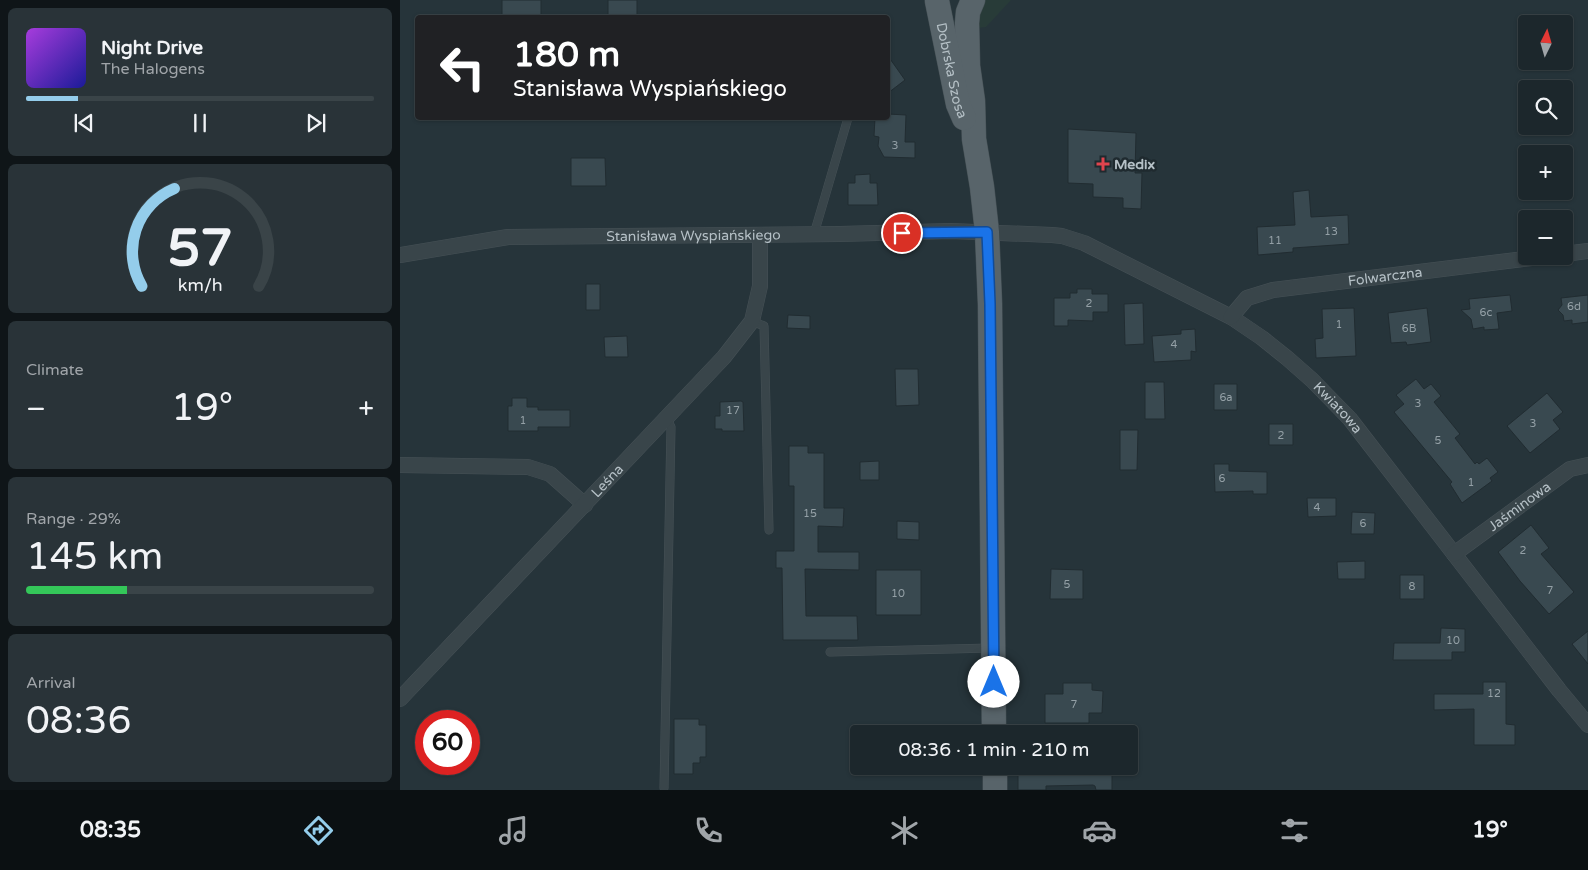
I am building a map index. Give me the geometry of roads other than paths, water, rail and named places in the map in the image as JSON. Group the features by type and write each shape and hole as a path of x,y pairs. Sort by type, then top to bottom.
{"main road":[{"path":"937,0 947,4 957,4 968,0"},
{"name":"Dobrska Szosa","path":"937,0 958,104 974,139"},
{"name":"Dobrska Szosa","path":"973,0 968,12 968,66 973,101 974,139 987,232 990,304 994,725"},
{"path":"994,775 995,790"}],"street":[{"name":"Stanisława Wyspiańskiego","path":"400,255 508,237 987,232"},
{"name":"Kwiatowa","path":"987,232 1062,236 1084,243 1231,317 1287,358 1312,380 1350,419 1553,682 1587,721"},
{"name":"Leśna","path":"400,700 724,357 752,321 760,286 760,235"},
{"path":"1573,253 1588,251"},
{"name":"Folwarczna","path":"1231,317 1248,298 1272,290 1518,260"},
{"path":"400,465 528,467 550,474 585,505"},
{"name":"Jaśminowa","path":"1454,554 1570,469 1588,465"}],"lane":[{"path":"814,234 847,120"},
{"path":"752,321 764,326 768,530"},
{"path":"664,788 671,427 666,417"},
{"path":"830,652 994,648"}],"place":[{"name":"Medix","path":"1103,164"}]}
